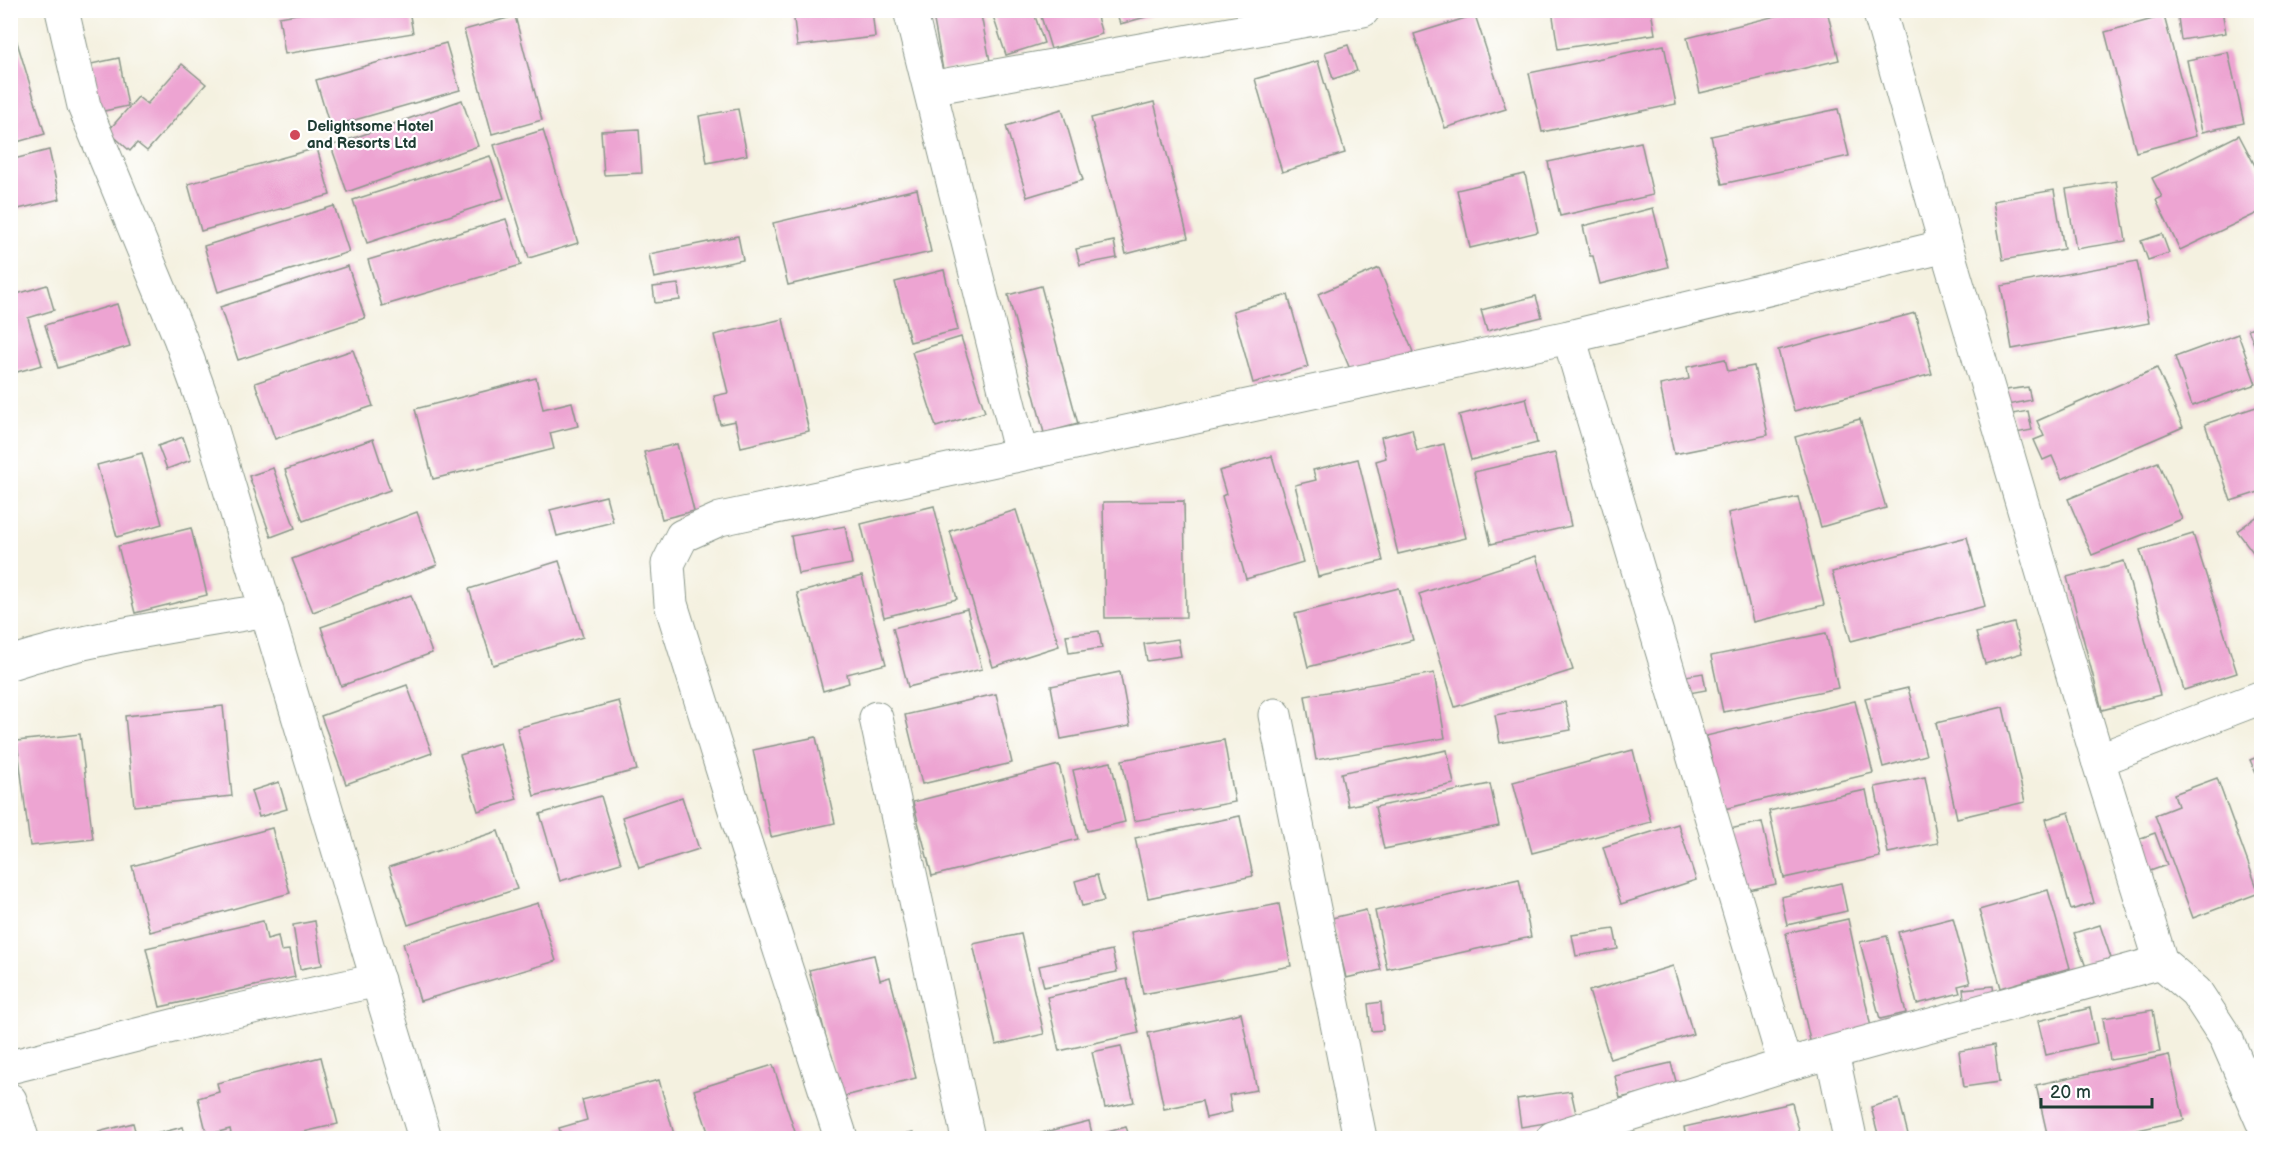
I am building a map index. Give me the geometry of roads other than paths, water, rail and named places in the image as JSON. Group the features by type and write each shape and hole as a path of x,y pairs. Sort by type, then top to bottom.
{"street":[{"path":"62,10 84,106 180,338 206,410 425,1138"},
{"path":"910,10 1021,454"},
{"path":"930,88 1363,10"},
{"path":"1879,10 1946,246 2098,760 2161,962 2196,992 2226,1038 2259,1109"},
{"path":"841,1138 671,604 668,564 682,536 720,519 1569,337 1946,246"},
{"path":"1569,337 1785,1065"},
{"path":"10,663 35,655 138,632 267,610"},
{"path":"2098,760 2262,697"},
{"path":"1275,715 1360,1138"},
{"path":"876,718 968,1138"},
{"path":"1553,1138 1785,1065 2161,962"},
{"path":"10,1067 212,1016 378,980"},
{"path":"1832,1053 1850,1138"},
{"path":"10,1100 22,1138"}],"place":[{"name":"Delightsome Hotel and Resorts Ltd","path":"295,135"}]}
